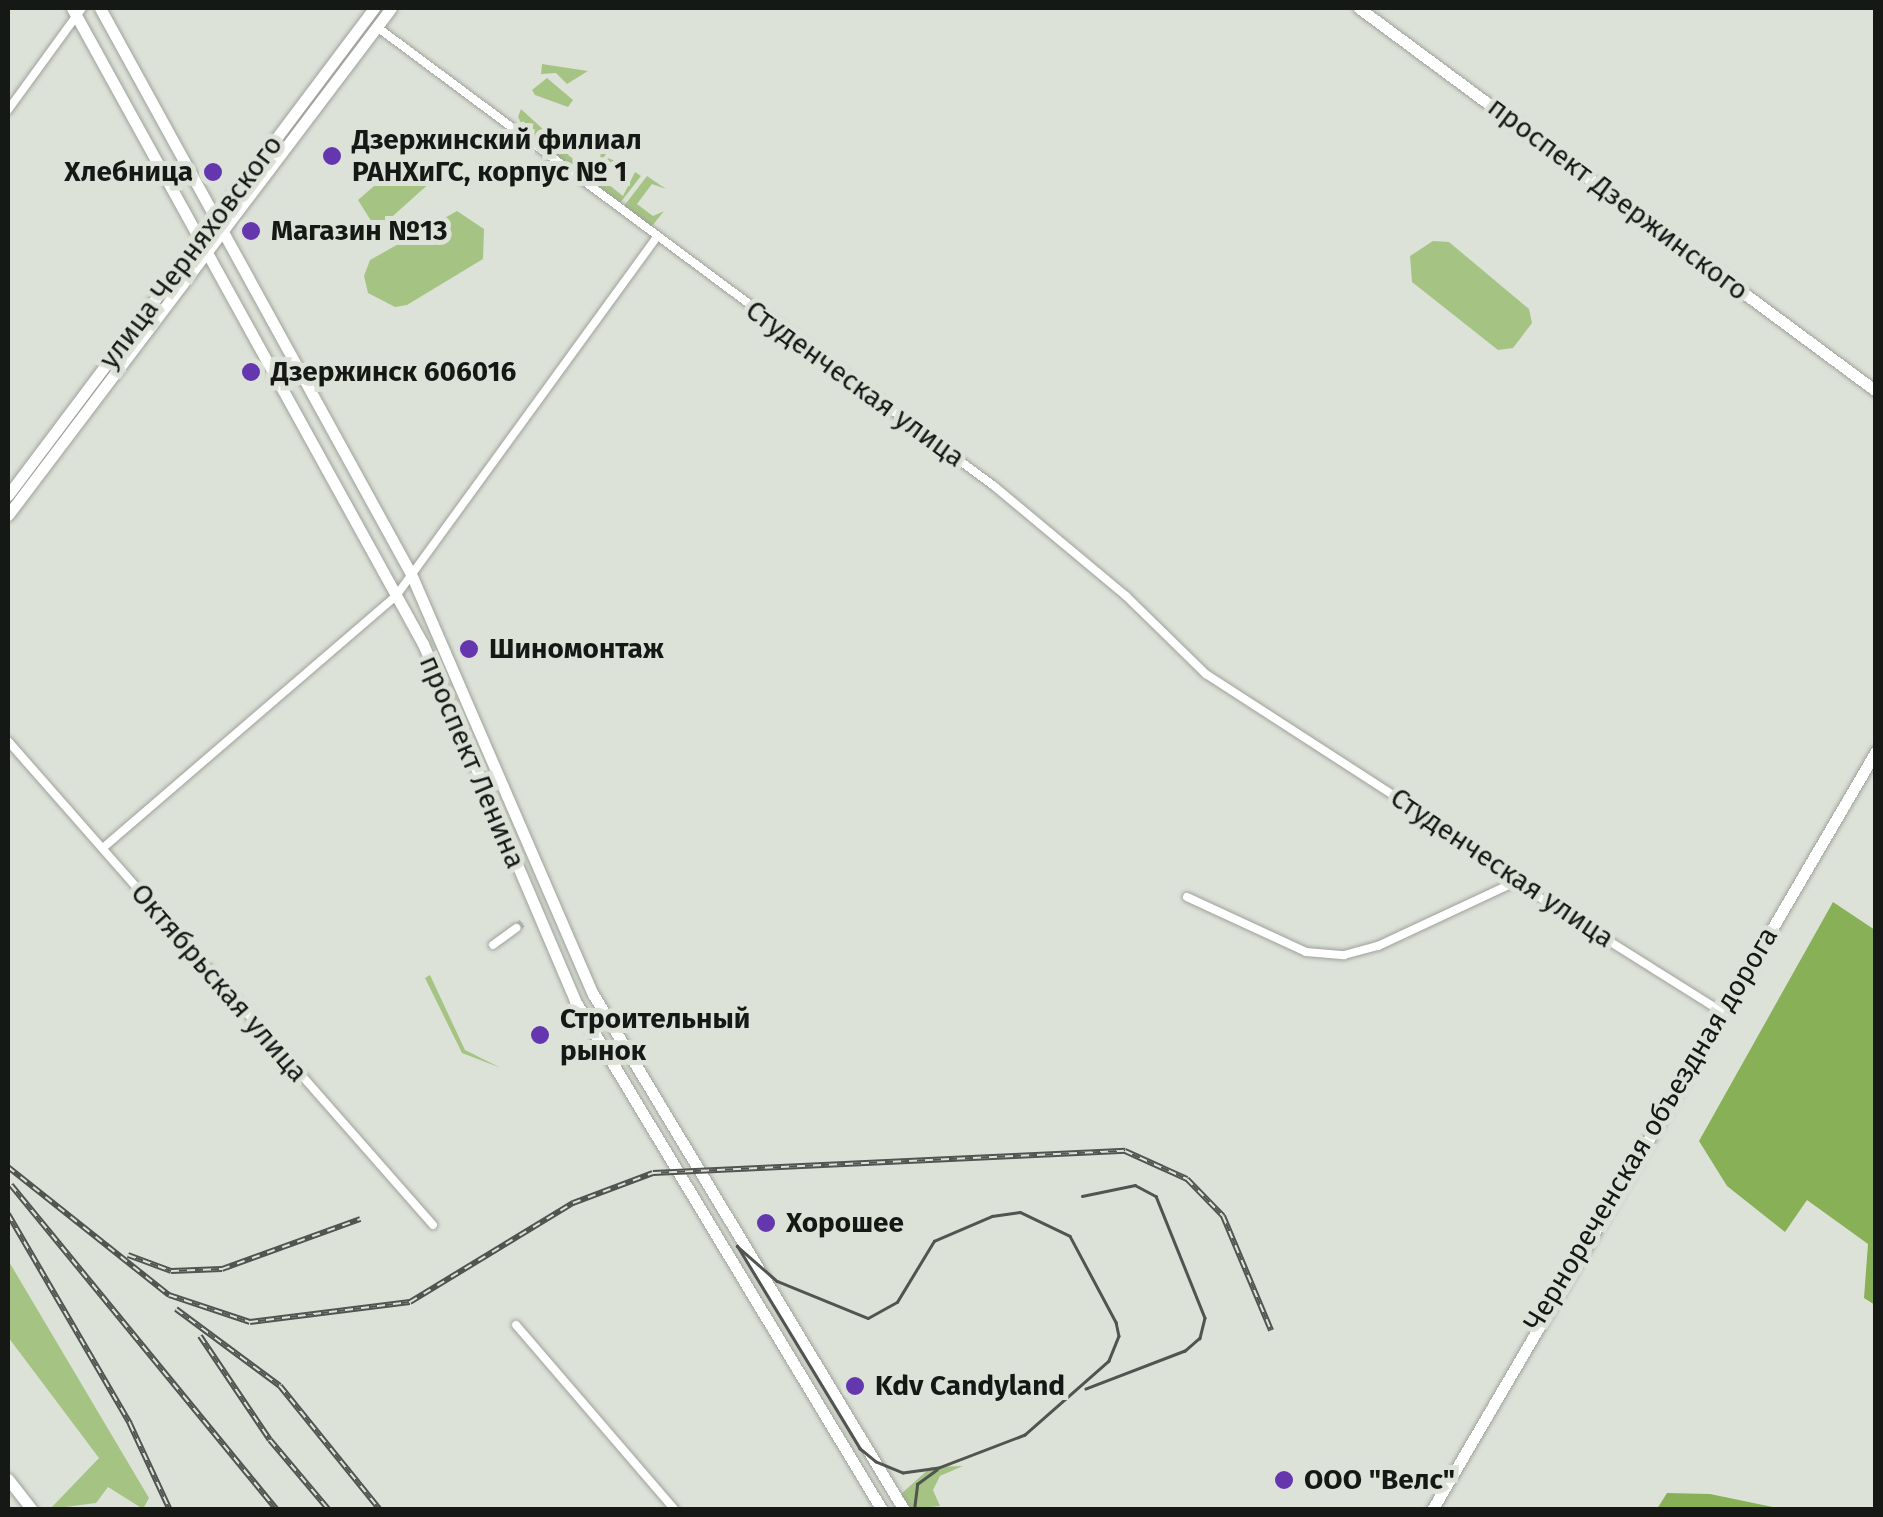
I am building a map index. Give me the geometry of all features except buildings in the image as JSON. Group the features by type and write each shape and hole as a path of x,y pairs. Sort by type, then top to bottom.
{"main road":[{"name":"проспект Ленина","path":"100,8 411,574 593,994 904,1510"},
{"path":"8,514 391,8"},
{"name":"проспект Дзержинского","path":"1360,8 1876,392"},
{"name":"проспект Ленина","path":"77,10 396,596 575,1001 882,1510"},
{"name":"улица Черняховского","path":"8,495 370,13"},
{"path":"370,13 377,27"},
{"name":"Чернореченская объездная дорога","path":"1432,1510 1876,750"},
{"path":"8,1479 32,1510"}],"street":[{"path":"8,110 77,10"},
{"name":"Студенческая улица","path":"377,27 655,239 994,486 1126,596 1206,674 1473,846 1515,882 1722,1012"},
{"path":"104,847 396,596 655,239"},
{"name":"Октябрьская улица","path":"8,741 433,1225"},
{"path":"1187,898 1306,952 1344,955 1515,882"},
{"path":"493,945 516,928"},
{"path":"516,1326 676,1510"}],"shaded area":[{"path":"542,64 588,71 567,84 556,73 541,74"},
{"path":"547,78 573,100 568,107 535,95 532,90"},
{"path":"521,109 557,142 568,129 579,138 568,155 590,170 601,155 581,132 608,151 590,178 531,142 518,117"},
{"path":"406,158 432,181 385,223 373,224 358,200"},
{"path":"608,158 615,161 603,180 623,196 635,172 641,176 620,203 593,188"},
{"path":"647,176 666,189 652,184 637,204 653,216 664,211 652,226 643,226 624,206"},
{"path":"457,211 484,229 483,259 407,305 395,307 368,293 364,276 370,260"},
{"path":"1433,241 1449,242 1529,309 1532,323 1513,348 1498,350 1412,282 1410,256"},
{"path":"1833,902 1875,930 1875,1305 1864,1298 1868,1244 1807,1200 1785,1232 1727,1186 1699,1141"},
{"path":"430,975 465,1050 501,1068 462,1053 425,978"},
{"path":"8,1260 149,1498 143,1509 108,1487 96,1503 50,1509 99,1458 8,1337"},
{"path":"963,1466 940,1476 933,1490 940,1506 909,1509 901,1494 931,1467"},
{"path":"1667,1493 1710,1494 1782,1509 1657,1509"}],"tunnel":[{"path":"516,928 525,921"}],"tram line":[{"path":"1082,1196 1135,1185 1156,1196 1205,1318 1200,1338 1185,1351 1086,1389"},
{"path":"1020,1212 1070,1236 1116,1322 1119,1336 1109,1361 1025,1435 939,1468 903,1473 876,1462 860,1449 737,1246 777,1281 868,1318 897,1302 934,1241 992,1216 1020,1212"},
{"path":"914,1510 917,1484 936,1470"}],"railway":[{"path":"8,1167 169,1295 250,1322 410,1302 573,1203 653,1173 1125,1151 1187,1179 1223,1216 1271,1330"},
{"path":"11,1185 277,1510"},
{"path":"8,1214 130,1424 170,1510"},
{"path":"128,1255 171,1271 222,1269 360,1219"},
{"path":"176,1309 280,1386 380,1510"},
{"path":"200,1336 270,1440 329,1510"}],"place":[{"name":"Дзержинский филиал РАНХиГС, корпус № 1","path":"332,156"},
{"name":"Хлебница","path":"213,172"},
{"name":"Магазин №13","path":"251,231"},
{"name":"Дзержинск 606016","path":"251,372"},
{"name":"Шиномонтаж","path":"469,649"},
{"name":"Строительный рынок","path":"540,1035"},
{"name":"Хорошее","path":"766,1223"},
{"name":"Kdv Candyland","path":"855,1386"},
{"name":"ООО \"Велс\"","path":"1284,1480"}]}
